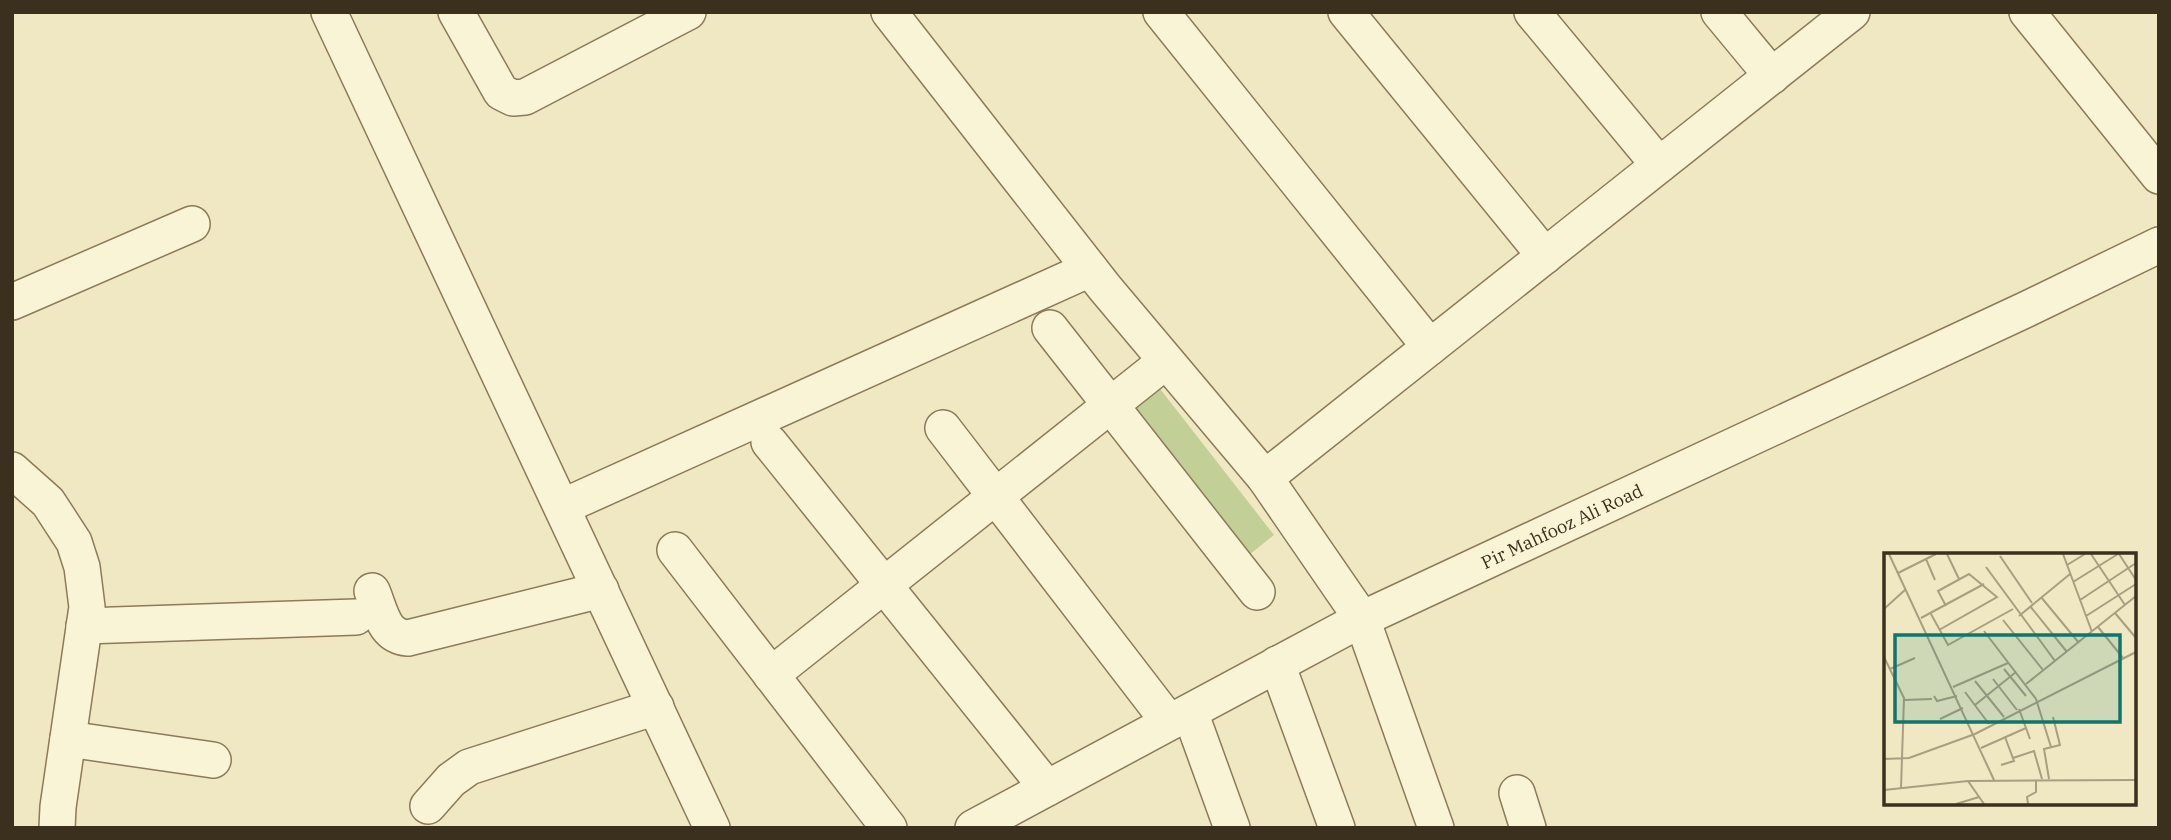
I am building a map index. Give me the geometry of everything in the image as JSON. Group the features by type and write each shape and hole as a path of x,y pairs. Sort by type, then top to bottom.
{"street":[{"path":"329,12 712,828"},
{"path":"456,12 501,92 513,98 525,96 688,12"},
{"path":"889,12 1090,269 1265,478 1362,619 1436,828"},
{"path":"1161,12 1430,347"},
{"path":"1346,12 1545,256"},
{"path":"1532,12 1659,165"},
{"path":"1719,12 1772,76"},
{"path":"1265,478 1852,12"},
{"path":"2027,12 2159,176"},
{"path":"12,302 192,224"},
{"name":"Pir Mahfooz Ali Road","path":"973,828 1362,619 2015,315 2159,245"},
{"path":"562,507 1090,269"},
{"path":"1050,328 1257,592"},
{"path":"771,675 1166,360"},
{"path":"943,428 996,496 1180,717 1232,828"},
{"path":"769,442 1047,788"},
{"path":"12,470 48,502 74,542 82,567 87,607 57,828"},
{"path":"675,550 889,828"},
{"path":"84,626 364,604 389,632 397,637 408,638 601,590"},
{"path":"1277,664 1337,828"},
{"path":"428,806 451,780 469,767 656,707"},
{"path":"68,738 213,760"},
{"path":"1517,793 1528,828"}],"green space":[{"path":"1150,376 1274,535 1249,555 1124,395"}]}
